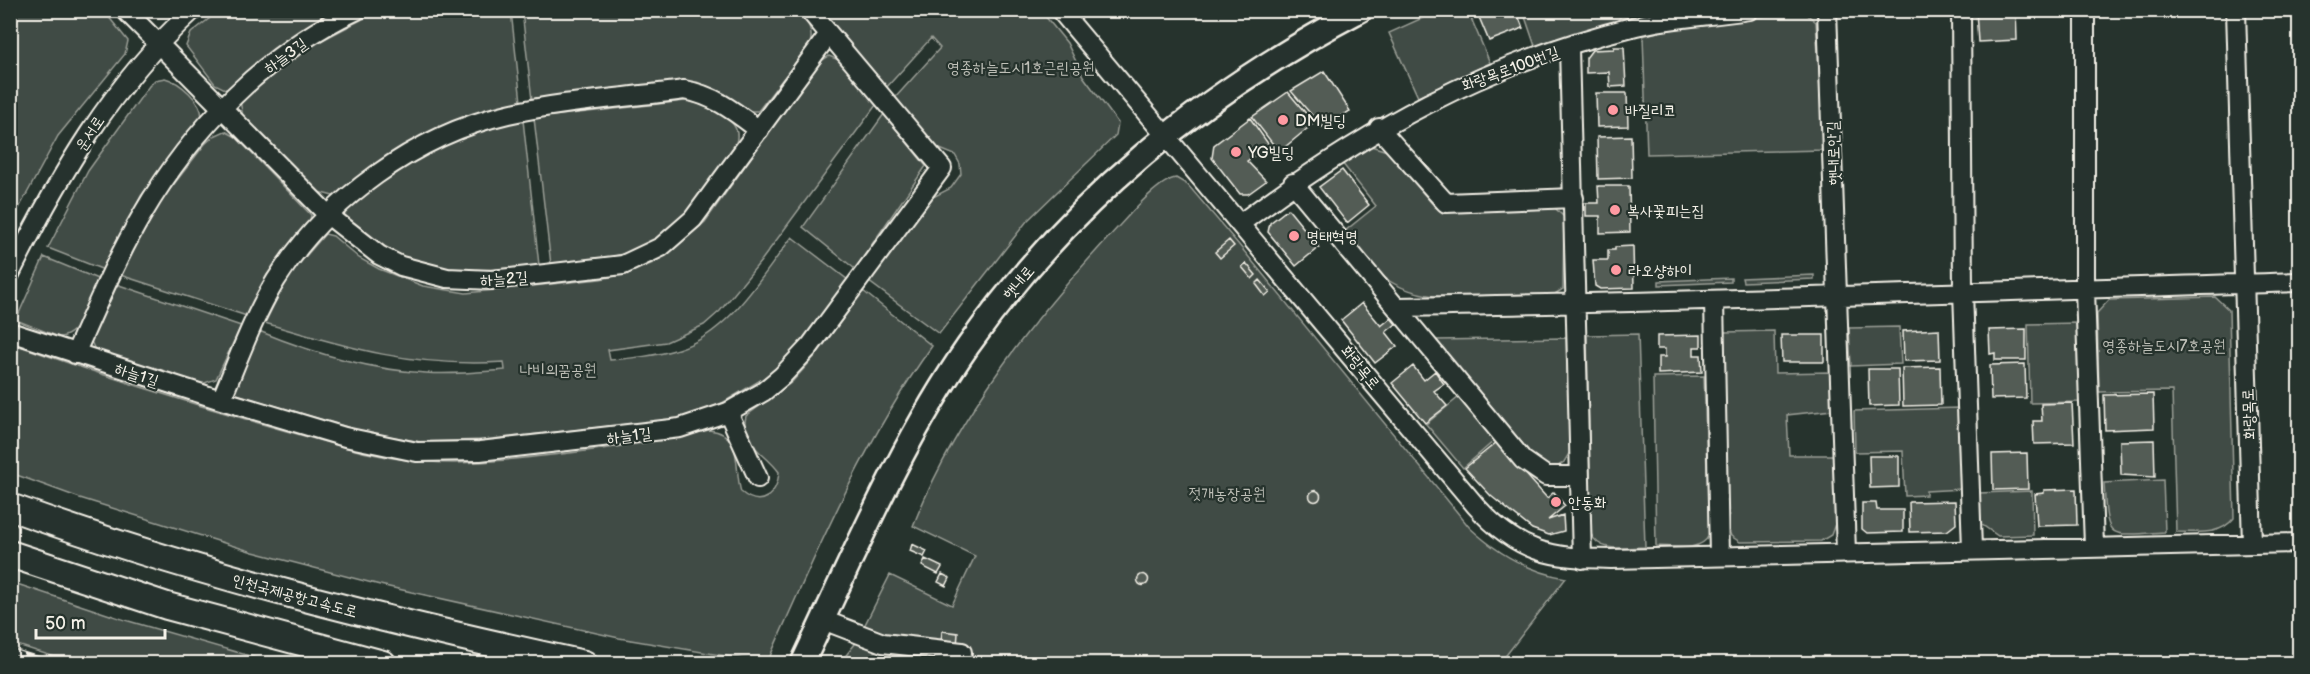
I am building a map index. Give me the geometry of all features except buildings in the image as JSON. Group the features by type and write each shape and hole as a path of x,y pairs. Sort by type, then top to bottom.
{"highway":[{"name":"인천국제공항고속도로","path":"10,507 145,552 281,592 399,622 584,663"},
{"path":"10,554 167,606 383,663"}],"main road":[{"name":"햇내로","path":"802,663 902,457 968,347 1006,297 1067,225 1130,164 1165,136 1276,58 1360,10"}],"street":[{"name":"하늘2길","path":"125,10 328,215 379,255 426,274 469,281 604,269 641,258 676,236 709,199 829,34"},
{"name":"운서로","path":"10,274 86,135 158,45 193,10"},
{"name":"하늘3길","path":"75,354 143,212 222,109 273,62 313,34 357,10"},
{"name":"하늘1길","path":"10,332 345,437 384,446 427,452 480,451 645,434 680,428 728,412 764,392 797,362 942,168 809,10"},
{"name":"화랑목로","path":"1060,10 1490,522 1526,546 1551,556 1582,559 2300,543"},
{"name":"화랑목로100번길","path":"1241,223 1293,183 1379,128 1467,83 1511,65 1569,47 1636,18 1749,10"},
{"name":"햇내로안길","path":"1827,10 1839,295"},
{"path":"1961,10 1963,291 1972,549"},
{"path":"2085,10 2085,290 2094,546"},
{"path":"2236,10 2243,284"},
{"path":"1569,47 1582,559"},
{"path":"221,400 263,303 277,279 328,215 379,174 447,133 528,110 684,90 701,93 718,101 759,130"},
{"path":"1379,128 1446,203 1574,198"},
{"path":"1293,183 1523,460 1546,476 1579,476"},
{"path":"1396,307 1576,304 1963,291 2085,290 2300,282"},
{"name":"화랑목로","path":"2243,284 2252,544"},
{"path":"1839,295 1846,552"},
{"path":"1714,300 1719,556"},
{"path":"728,412 758,478"},
{"path":"823,620 883,643 962,652"}],"green space":[{"path":"11,10 104,11 128,41 125,54 58,136 11,223"},
{"path":"1440,10 1468,11 1490,63 1418,97 1389,33"},
{"path":"219,11 341,11 227,90 215,84 186,46 191,33"},
{"path":"378,11 511,11 521,102 469,117 446,127 404,151 339,195 333,196 318,192 243,117 240,101 309,47"},
{"path":"522,11 798,11 809,26 811,39 810,44 758,111 746,111 725,94 697,82 637,86 532,100"},
{"name":"영종하늘도시1호근린공원","path":"819,11 1041,11 1067,43 1083,76 1118,123 1116,135 1027,221 939,334 868,281 933,197 951,188 961,174 960,164 955,155 935,147 894,99 940,48 931,38 885,89"},
{"path":"1523,11 1625,11 1616,22 1535,46"},
{"path":"1803,11 1816,22 1824,150 1647,154 1643,36 1661,31"},
{"name":"나비의꿈공원","path":"829,56 841,61 876,105 761,261 720,311 704,325 666,342 608,350 610,360 653,355 678,349 697,341 729,317 743,302 792,237 848,280 797,347 769,375 709,411 684,418 483,440 421,442 357,430 236,394 234,389 259,331 319,353 383,368 436,374 505,370 504,362 441,362 383,354 265,323 287,278 325,234 333,236 359,258 379,269 423,286 466,293 600,279 625,274 653,263 673,250 705,222 819,62"},
{"path":"165,78 189,93 198,105 202,117 141,196 104,270 48,248 88,171 149,86 155,80"},
{"path":"685,101 703,105 722,114 730,120 737,136 735,145 695,203 671,229 642,247 609,257 551,265 534,118"},
{"path":"884,114 926,166 855,269 803,227"},
{"path":"523,120 539,265 483,270 434,266 411,260 389,250 343,216 346,209 388,178 429,153 472,134"},
{"path":"225,131 236,137 311,215 309,226 267,275 247,316 120,275 157,206 205,144 214,136"},
{"path":"1371,146 1387,151 1435,207 1444,212 1555,208 1564,217 1563,289 1553,295 1489,298 1442,297 1401,287 1384,277 1368,261 1345,231 1376,206 1342,163"},
{"name":"젓개농장공원","path":"1176,178 1188,185 1239,245 1470,528 1491,546 1514,560 1539,571 1566,578 1500,663 839,664 855,644 890,575 952,605 975,556 913,526 931,484 976,405 1001,368 1057,295 1145,198 1161,185"},
{"path":"44,257 100,280 80,323 67,335 59,337 16,320"},
{"path":"1814,275 1814,279 1743,282 1742,278"},
{"path":"1731,278 1731,282 1659,285 1659,281"},
{"path":"116,284 241,326 216,379 202,384 95,350 89,337"},
{"path":"863,291 932,346 907,383 862,460 822,541 767,663 619,638 380,585 253,552 80,498 11,473 11,343 146,389 249,420 356,450 411,461 487,462 626,446 709,430 728,438 733,445 741,492 748,497 761,499 767,497 775,487 779,472 750,441 746,434 746,416 792,382 817,354"},
{"name":"영종하늘도시7호공원","path":"2215,297 2229,310 2234,518 2222,528 2215,530 2176,532 2172,391 2099,392 2097,313 2109,300"},
{"path":"2078,323 2080,402 2030,403 2028,324"},
{"path":"1899,327 1901,364 1851,366 1849,328"},
{"path":"1774,331 1775,373 1831,372 1832,410 1787,415 1789,455 1833,455 1835,524 1831,535 1821,541 1740,542 1731,536 1727,525 1724,332"},
{"path":"1638,334 1645,547 1607,547 1595,540 1591,534 1587,335"},
{"path":"1566,338 1570,452 1564,462 1555,468 1537,461 1436,340"},
{"path":"1704,376 1709,535 1705,541 1693,546 1656,546 1653,377"},
{"path":"1459,397 1495,440 1463,468 1426,424"},
{"path":"1959,408 1962,489 1926,491 1926,495 1905,496 1903,451 1855,452 1854,411"},
{"path":"2163,480 2165,532 2121,534 2109,526 2104,483"},
{"path":"2032,491 2033,535 1998,536 1981,524 1979,493"},
{"path":"11,582 125,620 274,663 77,664 11,643"}],"railway":[{"path":"10,651 53,664"},
{"path":"10,662 16,664"}],"place":[{"name":"바질리코","path":"1613,110"},
{"name":"DM빌딩","path":"1283,120"},
{"name":"YG빌딩","path":"1236,152"},
{"name":"복사꽃피는집","path":"1615,210"},
{"name":"명태혁명","path":"1294,236"},
{"name":"라오샹하이","path":"1616,270"},
{"name":"안동화","path":"1556,502"}]}
